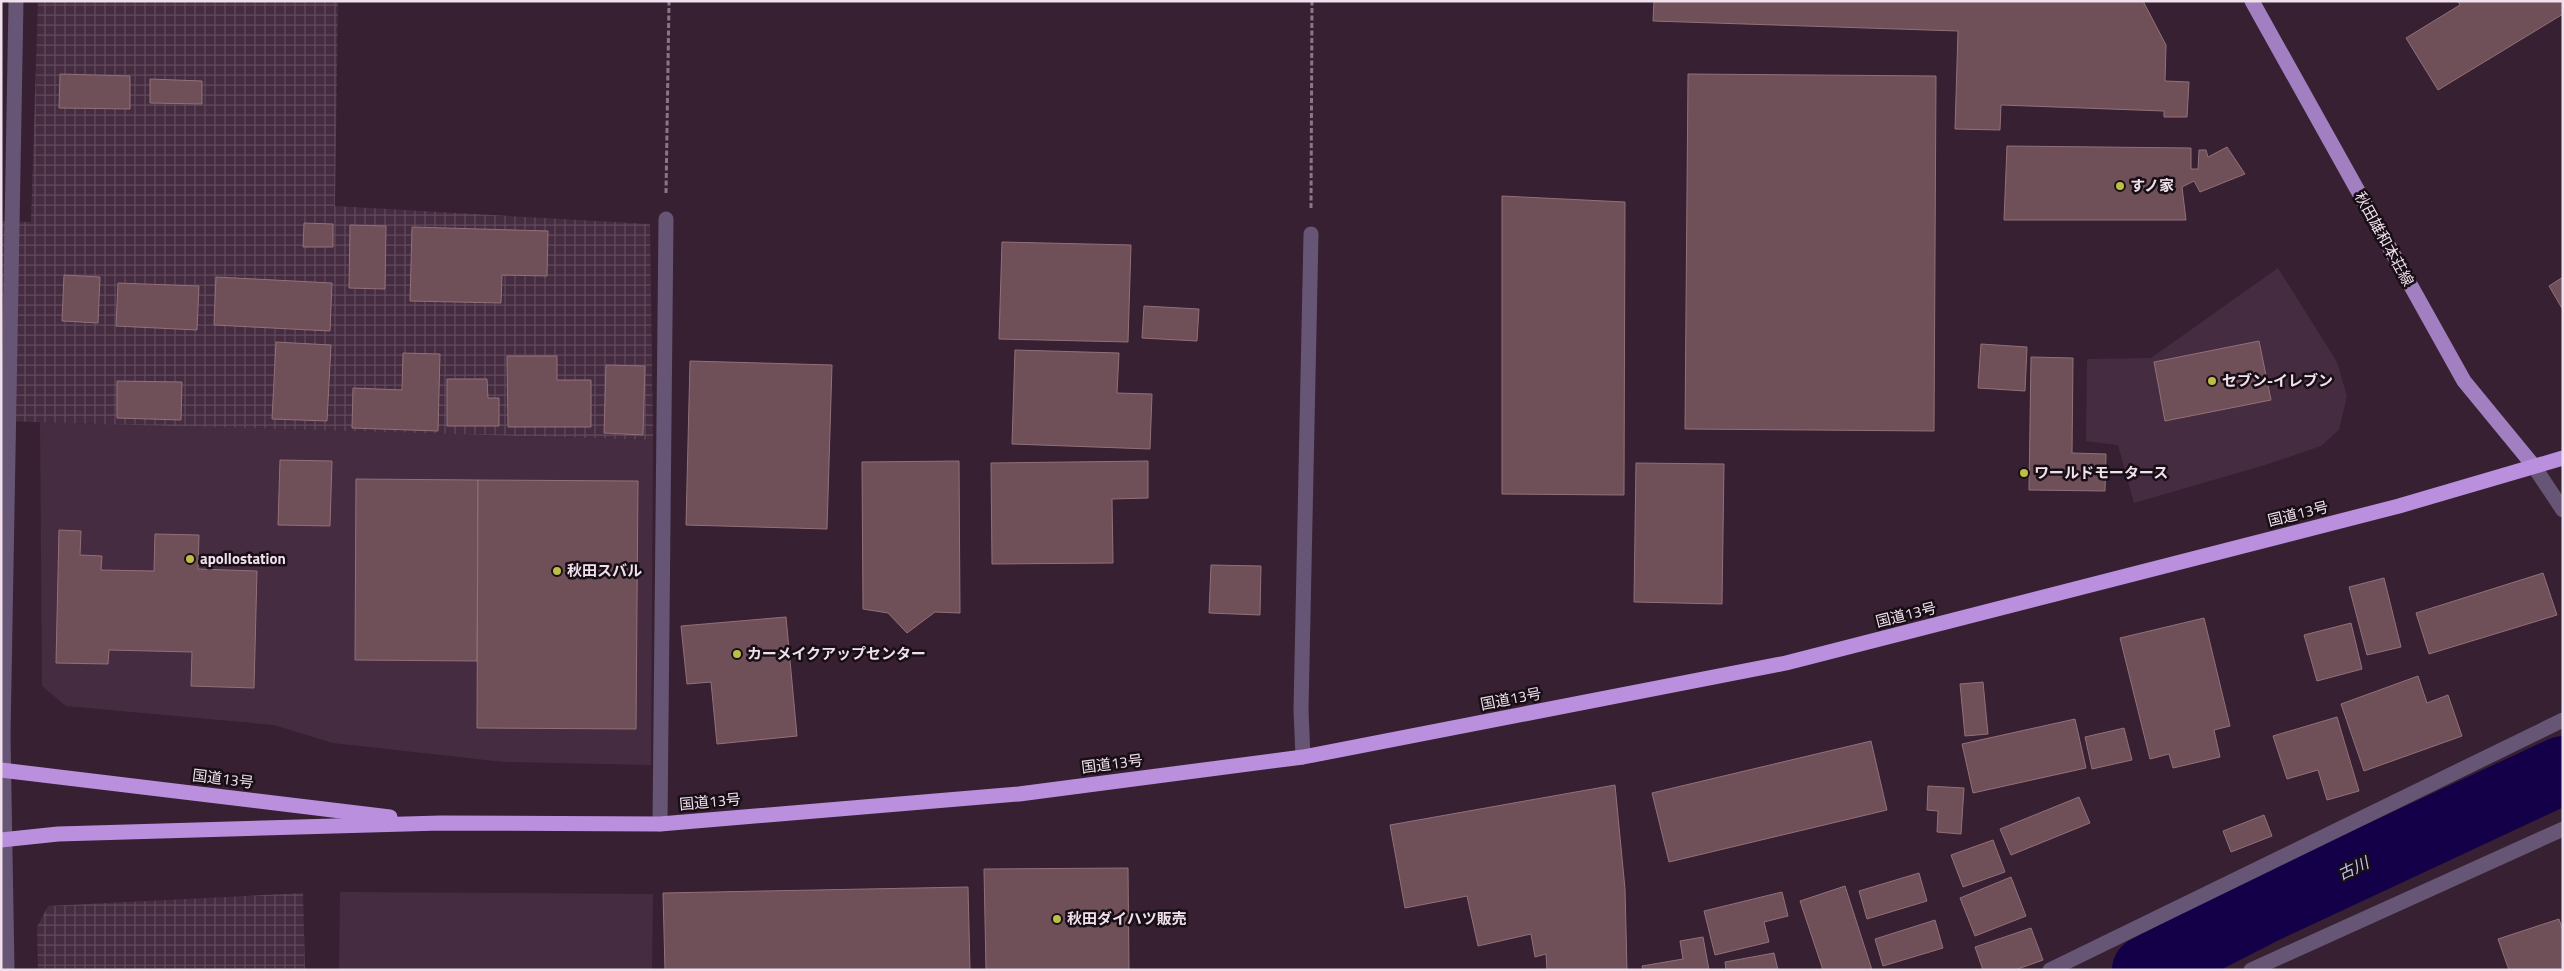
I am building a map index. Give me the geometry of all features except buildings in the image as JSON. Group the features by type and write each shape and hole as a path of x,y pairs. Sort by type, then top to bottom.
{"highway":[{"name":"国道13号","path":"4,840 58,834 441,824 660,824 1019,794 1303,757 1786,664 2399,506 2533,465 2563,458"},
{"name":"国道13号","path":"3,770 441,824"}],"main road":[{"name":"秋田雄和本荘線","path":"2252,1 2464,381 2533,465"}],"street":[{"path":"7,970 3,770 16,1"},
{"path":"660,824 666,219"},
{"path":"1303,757 1301,710 1311,234"},
{"path":"2533,465 2563,510"},
{"path":"2050,970 2563,720"},
{"path":"2251,970 2563,828"}],"path":[{"path":"666,219 669,1"},
{"path":"1311,234 1312,1"}],"shaded area":[{"path":"38,1 338,1 335,206 650,224 653,440 1,421 1,221 31,222"},
{"path":"2278,268 2337,362 2347,396 2339,430 2321,446 2265,465 2134,503 2118,445 2086,441 2087,359 2151,358"},
{"path":"40,422 653,440 651,765 504,762 333,743 274,725 66,706 42,686"},
{"path":"340,892 653,894 652,970 339,970"},
{"path":"303,893 305,970 38,970 37,927 48,906"}],"waterway":[{"name":"古川","path":"2146,970 2263,910 2563,770"}],"place":[{"name":"すノ家","path":"2120,186"},
{"name":"セブン-イレブン","path":"2212,381"},
{"name":"ワールドモータース","path":"2024,473"},
{"name":"apollostation","path":"190,559"},
{"name":"秋田スバル","path":"557,571"},
{"name":"カーメイクアップセンター","path":"737,654"},
{"name":"秋田ダイハツ販売","path":"1057,919"}]}
